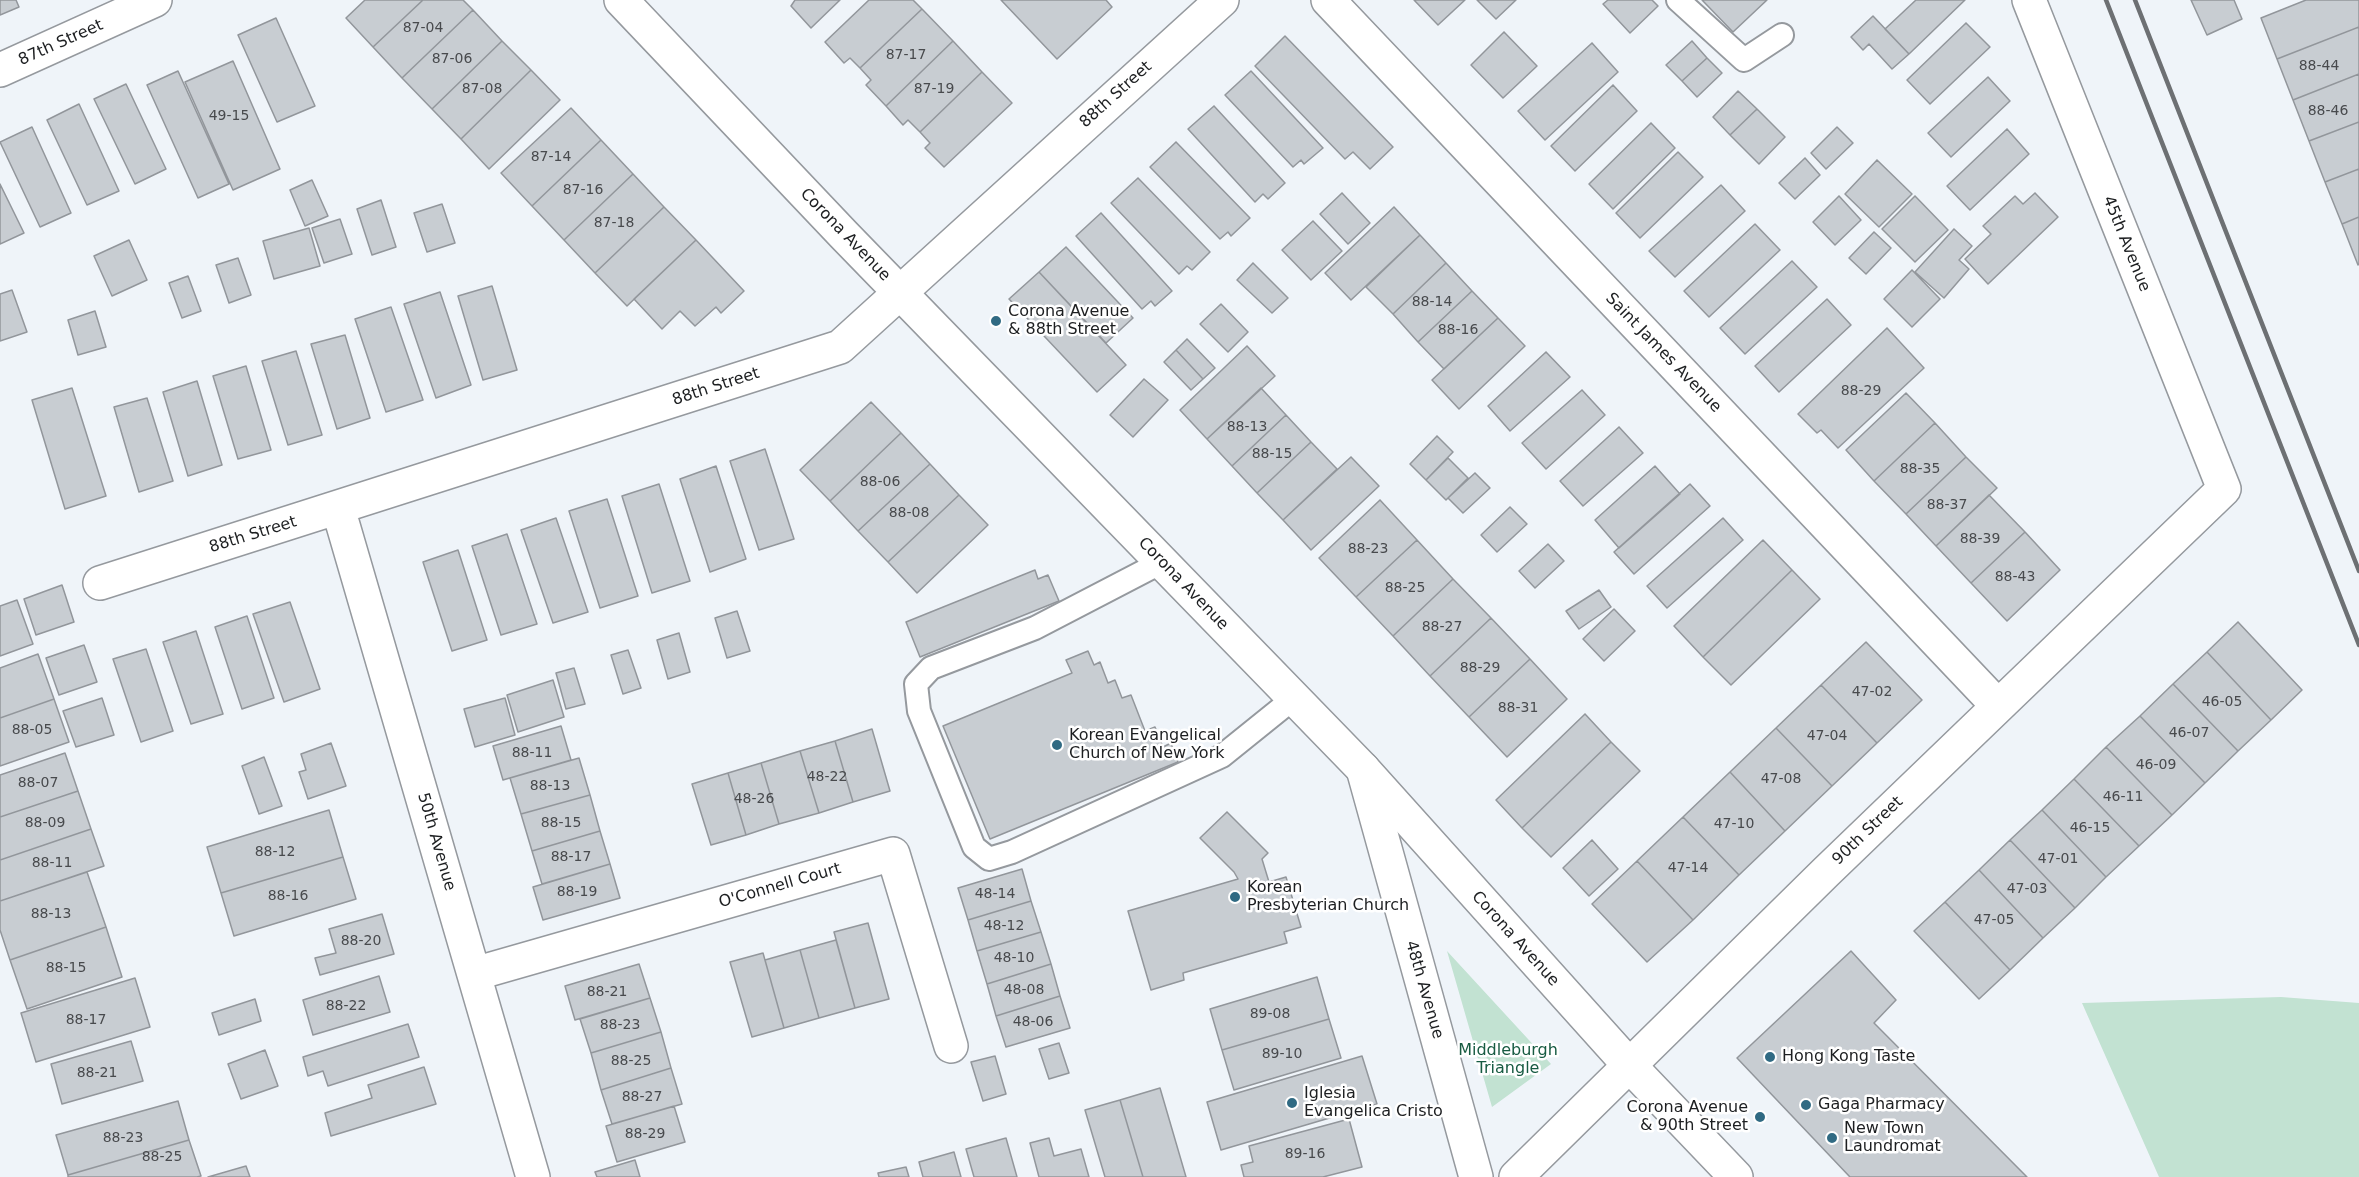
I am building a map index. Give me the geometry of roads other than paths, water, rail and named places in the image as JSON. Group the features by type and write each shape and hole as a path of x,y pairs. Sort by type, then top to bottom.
{"street":[{"name":"87th Street","path":"0,70 154,0"},
{"name":"Corona Avenue","path":"621,0 844,235 1363,769 1629,1065 1736,1177"},
{"name":"88th Street","path":"100,583 840,347 1222,0"},
{"name":"Saint James Avenue","path":"1328,0 1998,706"},
{"name":"45th Avenue","path":"2029,0 2224,489"},
{"name":"90th Street","path":"1516,1177 1998,706 2224,489"},
{"name":"50th Avenue","path":"338,508 533,1177"},
{"name":"48th Avenue","path":"1363,769 1476,1177"},
{"name":"O'Connell Court","path":"474,974 893,854 951,1046"}],"lane":[{"path":"1678,0 1744,60 1782,35"},
{"path":"1162,562 1035,628 931,668 916,684 919,711 974,847 989,859 1012,852 1222,756 1294,698"}],"railway":[{"path":"2106,0 2359,645"},
{"path":"2135,0 2359,571"}],"place":[{"name":"Corona Avenue & 88th Street","path":"996,321"},
{"name":"Korean Evangelical Church of New York","path":"1057,745"},
{"name":"Korean Presbyterian Church","path":"1235,897"},
{"name":"Hong Kong Taste","path":"1770,1057"},
{"name":"Iglesia Evangelica Cristo","path":"1292,1103"},
{"name":"Gaga Pharmacy","path":"1806,1105"},
{"name":"Corona Avenue & 90th Street","path":"1760,1117"},
{"name":"New Town Laundromat","path":"1832,1138"}],"park label":[{"name":"Middleburgh Triangle","path":"1508,1060"}]}
